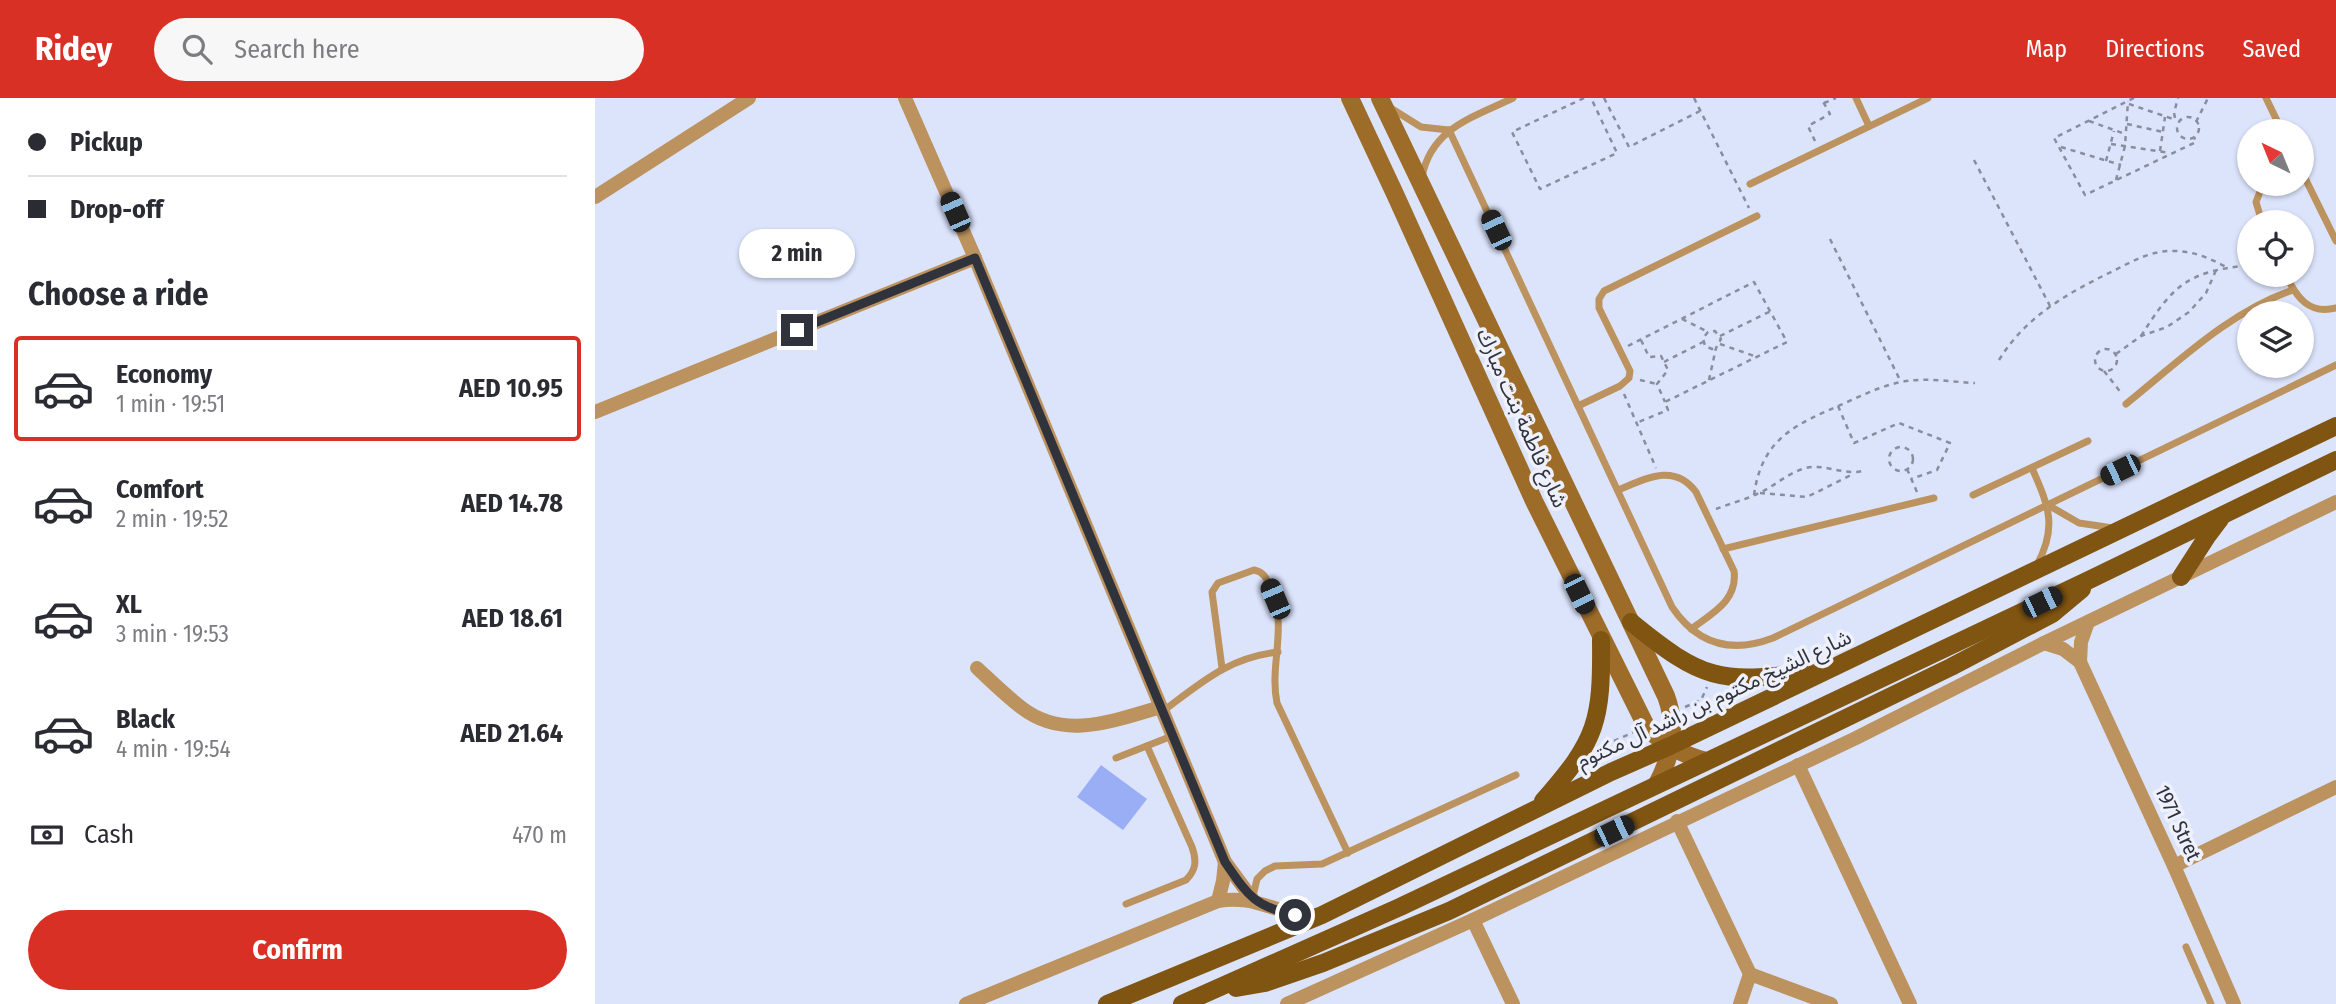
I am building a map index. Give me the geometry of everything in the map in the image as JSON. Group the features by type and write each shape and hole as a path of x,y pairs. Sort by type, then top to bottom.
{"main road":[{"name":"شارع الشيخ مكتوم بن راشد آل مكتوم","path":"1107,1004 1322,915 1611,772 2336,426"},
{"path":"1182,1004 1388,912 2336,460"},
{"path":"2181,577 2224,515"},
{"path":"1219,989 1250,986 1280,978 1365,947 1449,911 2025,629 2066,604 2089,580"},
{"path":"1631,622 1679,660 1713,674 1753,679 1827,670"},
{"path":"1535,810 1568,773 1589,739 1600,703 1601,640"},
{"path":"1733,714 1730,724 1732,733 1739,738 1755,738"},
{"path":"1597,812 1621,783 1616,773 1611,772"}],"street":[{"path":"595,197 748,98"},
{"path":"905,98 975,258 1225,862 1253,900"},
{"name":"شارع فاطمة بنت مبارك","path":"1350,98 1534,501 1646,726 1670,746 1706,761"},
{"name":"شارع فاطمة بنت مبارك","path":"1381,100 1673,713 1666,766 1657,784"},
{"path":"595,412 975,258"},
{"path":"1286,1004 1473,920 1798,765 2336,502"},
{"path":"2080,662 2081,642 2088,622"},
{"path":"2044,643 2063,649 2080,662"},
{"name":"1971 Stret","path":"2080,662 2234,1004"},
{"path":"977,668 1023,710 1054,724 1087,726 1162,709"},
{"path":"1636,707 1651,713 1659,710 1666,696"},
{"path":"1798,765 1910,1004"},
{"path":"2174,866 2336,787"},
{"path":"1677,821 1750,975 1740,1004"},
{"path":"1218,901 1225,862"},
{"path":"966,1004 1218,901 1239,898 1253,900 1282,912 1322,915"},
{"path":"1473,920 1513,1004"},
{"path":"1750,975 1831,1004"}],"lane":[{"path":"1422,185 1427,160 1449,130 1513,98"},
{"path":"1856,98 1869,126"},
{"path":"1751,184 1928,98"},
{"path":"2266,98 2276,119"},
{"path":"1381,100 1421,127 1449,130"},
{"path":"1449,130 1672,607 1691,629 1702,637 1730,646 1759,643 2336,365"},
{"path":"2314,196 2336,241"},
{"path":"1578,406 1620,386 1629,378 1630,371 1598,304 1604,291 1755,217"},
{"path":"2292,287 2307,305 2320,310 2336,308"},
{"path":"2127,403 2239,315 2293,290"},
{"path":"1973,495 2088,441"},
{"path":"2032,468 2048,505 2047,540 2033,571"},
{"path":"1618,491 1659,474 1673,475 1686,481 1696,492 1734,571 1735,579 1732,593 1724,604 1691,629"},
{"path":"1723,549 1934,498"},
{"path":"2048,505 2079,523 2101,528 2125,527"},
{"path":"1222,668 1212,592 1218,583 1254,570 1264,574 1275,599 1280,621 1274,682 1281,713 1348,853"},
{"path":"1162,709 1222,668 1240,660 1278,652"},
{"path":"1117,758 1173,736"},
{"path":"1126,904 1186,880 1195,865 1192,847 1147,746"},
{"path":"1253,900 1257,879 1275,866 1322,864 1516,775"},
{"path":"2186,947 2211,1004"}],"path":[{"path":"1584,98 1512,132 1540,189 1617,153 1591,98"},
{"path":"1604,98 1629,147 1700,111"},
{"path":"1694,98 1755,217"},
{"path":"1820,150 1808,126 1830,114 1821,98"},
{"path":"1824,103 1836,98"},
{"path":"2134,98 2129,103 2054,138 2085,195 2196,142 2196,122 2209,98"},
{"path":"2178,98 2173,113 2179,135 2186,139 2194,137"},
{"path":"2129,103 2177,121 2189,118 2196,122"},
{"path":"2116,180 2125,146 2129,103"},
{"path":"2160,151 2165,117"},
{"path":"2089,121 2126,135"},
{"path":"2127,124 2163,132"},
{"path":"2106,161 2114,131"},
{"path":"2111,144 2173,153"},
{"path":"2059,147 2121,165"},
{"path":"1974,160 2050,306"},
{"path":"1830,239 1901,382"},
{"path":"1999,360 2026,324 2050,306 2074,290 2145,256 2157,252 2181,251 2204,256 2226,267"},
{"path":"2141,336 2156,312 2174,292 2198,274 2237,266"},
{"path":"2104,372 2115,366 2116,354 2141,336 2167,327 2189,312 2206,293 2217,268"},
{"path":"1619,351 1754,282 1787,342 1665,402"},
{"path":"1720,336 1771,312"},
{"path":"1681,319 1707,332 1715,331 1720,336 1709,381"},
{"path":"1707,332 1703,342 1708,349 1716,348"},
{"path":"1641,339 1649,357 1661,356 1668,369 1657,384"},
{"path":"1664,362 1703,342"},
{"path":"1720,344 1757,357"},
{"path":"2116,354 2109,349 2097,352 2095,364 2127,403"},
{"path":"1629,378 1657,384"},
{"path":"1754,495 1762,464 1781,437 1798,424 1878,389 1901,382 1926,380 1975,383"},
{"path":"1636,423 1668,410 1657,384"},
{"path":"1620,386 1659,474"},
{"path":"1837,406 1854,443 1899,423 1950,443 1937,470 1911,479"},
{"path":"1904,447 1911,453 1912,462 1907,469 1898,470 1891,465 1889,456 1895,449 1904,447"},
{"path":"1706,512 1760,493 1784,477 1807,467 1855,473"},
{"path":"1907,469 1921,501"},
{"path":"1760,493 1807,497 1865,470"},
{"path":"1673,713 1701,700"},
{"path":"1614,741 1646,726"}],"building":[{"path":"1101,765 1147,799 1123,830 1077,797"}],"route":[{"path":"797,330 975,258 1225,862 1253,900 1295,915"}]}
